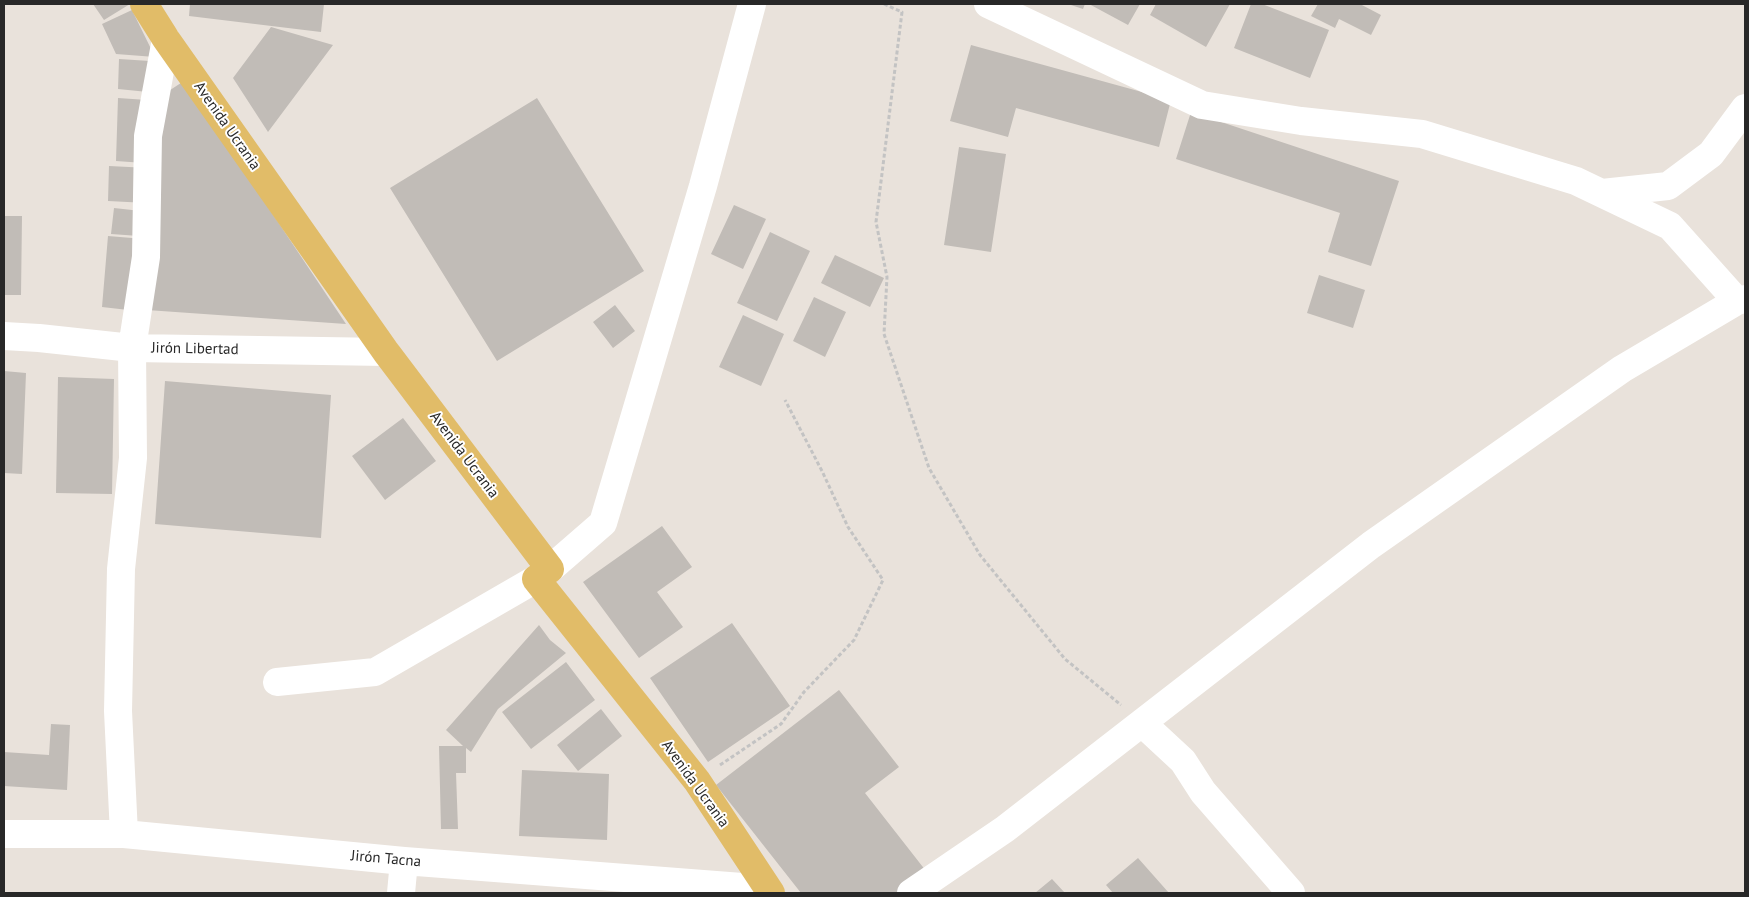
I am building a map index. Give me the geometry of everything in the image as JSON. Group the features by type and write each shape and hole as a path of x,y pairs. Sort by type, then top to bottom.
{"main road":[{"name":"Avenida Ucrania","path":"144,4 166,39 543,574 697,781 769,892"}],"street":[{"path":"277,682 375,672 543,574 603,523 703,186 752,4"},
{"path":"910,893 1005,829 1379,539 1622,369 1741,300 1670,226 1576,181 1422,134 1301,120 1202,105 988,4"},
{"path":"124,834 118,711 121,569 133,458 132,348 146,257 148,136 166,39"},
{"path":"1602,193 1668,186 1711,154 1745,108"},
{"name":"Jirón Libertad","path":"4,336 132,348 386,352"},
{"path":"1142,723 1183,761 1203,792 1291,893"},
{"name":"Jirón Tacna","path":"4,834 124,834 404,861 769,892"},
{"path":"400,893 404,861"}],"path":[{"path":"884,4 902,12 876,222 887,277 884,334 929,468 980,555 1065,659 1142,723"},
{"path":"697,781 781,724 804,692 854,640 883,580 848,527 822,471 784,400"}],"building":[{"path":"93,4 130,4 104,20"},
{"path":"190,4 324,4 321,32 189,16"},
{"path":"1068,4 1085,4 1083,9"},
{"path":"1089,4 1140,4 1128,25"},
{"path":"1156,4 1230,4 1206,47 1150,15"},
{"path":"1251,4 1262,4 1329,30 1310,78 1234,48"},
{"path":"1318,4 1360,4 1381,15 1371,35 1339,19 1335,28 1311,16"},
{"path":"132,10 155,57 116,54 102,24"},
{"path":"271,27 333,45 268,132 233,78"},
{"path":"971,45 1171,100 1159,147 1016,108 1008,137 950,121"},
{"path":"119,59 150,61 148,92 118,89"},
{"path":"184,81 346,324 147,310 161,96"},
{"path":"118,98 147,100 144,163 116,161"},
{"path":"537,98 644,271 497,361 390,188"},
{"path":"1191,112 1399,181 1371,266 1328,252 1340,213 1176,159"},
{"path":"959,147 1006,154 991,252 944,245"},
{"path":"109,166 149,168 147,203 108,201"},
{"path":"734,205 766,219 743,269 711,254"},
{"path":"114,208 141,211 139,236 111,234"},
{"path":"4,216 22,216 21,295 4,295"},
{"path":"770,232 810,251 777,321 737,303"},
{"path":"108,236 144,239 137,311 102,307"},
{"path":"835,255 884,278 870,307 821,283"},
{"path":"1319,275 1365,290 1353,328 1307,313"},
{"path":"814,297 846,312 825,357 793,341"},
{"path":"615,305 635,331 613,348 593,322"},
{"path":"743,315 784,334 761,386 719,367"},
{"path":"4,371 26,373 22,474 4,473"},
{"path":"58,377 114,379 112,494 56,493"},
{"path":"165,381 331,395 321,538 155,524"},
{"path":"403,418 436,461 385,500 352,456"},
{"path":"662,526 692,567 657,592 683,627 639,658 583,582"},
{"path":"732,623 790,706 708,762 650,678"},
{"path":"539,625 550,640 566,653 498,709 471,752 466,748 466,773 456,773 458,829 441,829 439,746 463,746 446,730"},
{"path":"566,662 595,700 531,749 502,712"},
{"path":"839,690 899,767 865,793 926,871 897,893 801,893 716,785"},
{"path":"601,709 622,736 578,771 557,745"},
{"path":"51,724 70,725 67,790 4,786 4,752 49,755"},
{"path":"522,770 609,774 607,840 519,836"},
{"path":"1138,858 1169,893 1113,893 1106,885"},
{"path":"1052,879 1065,893 1035,893"}]}
